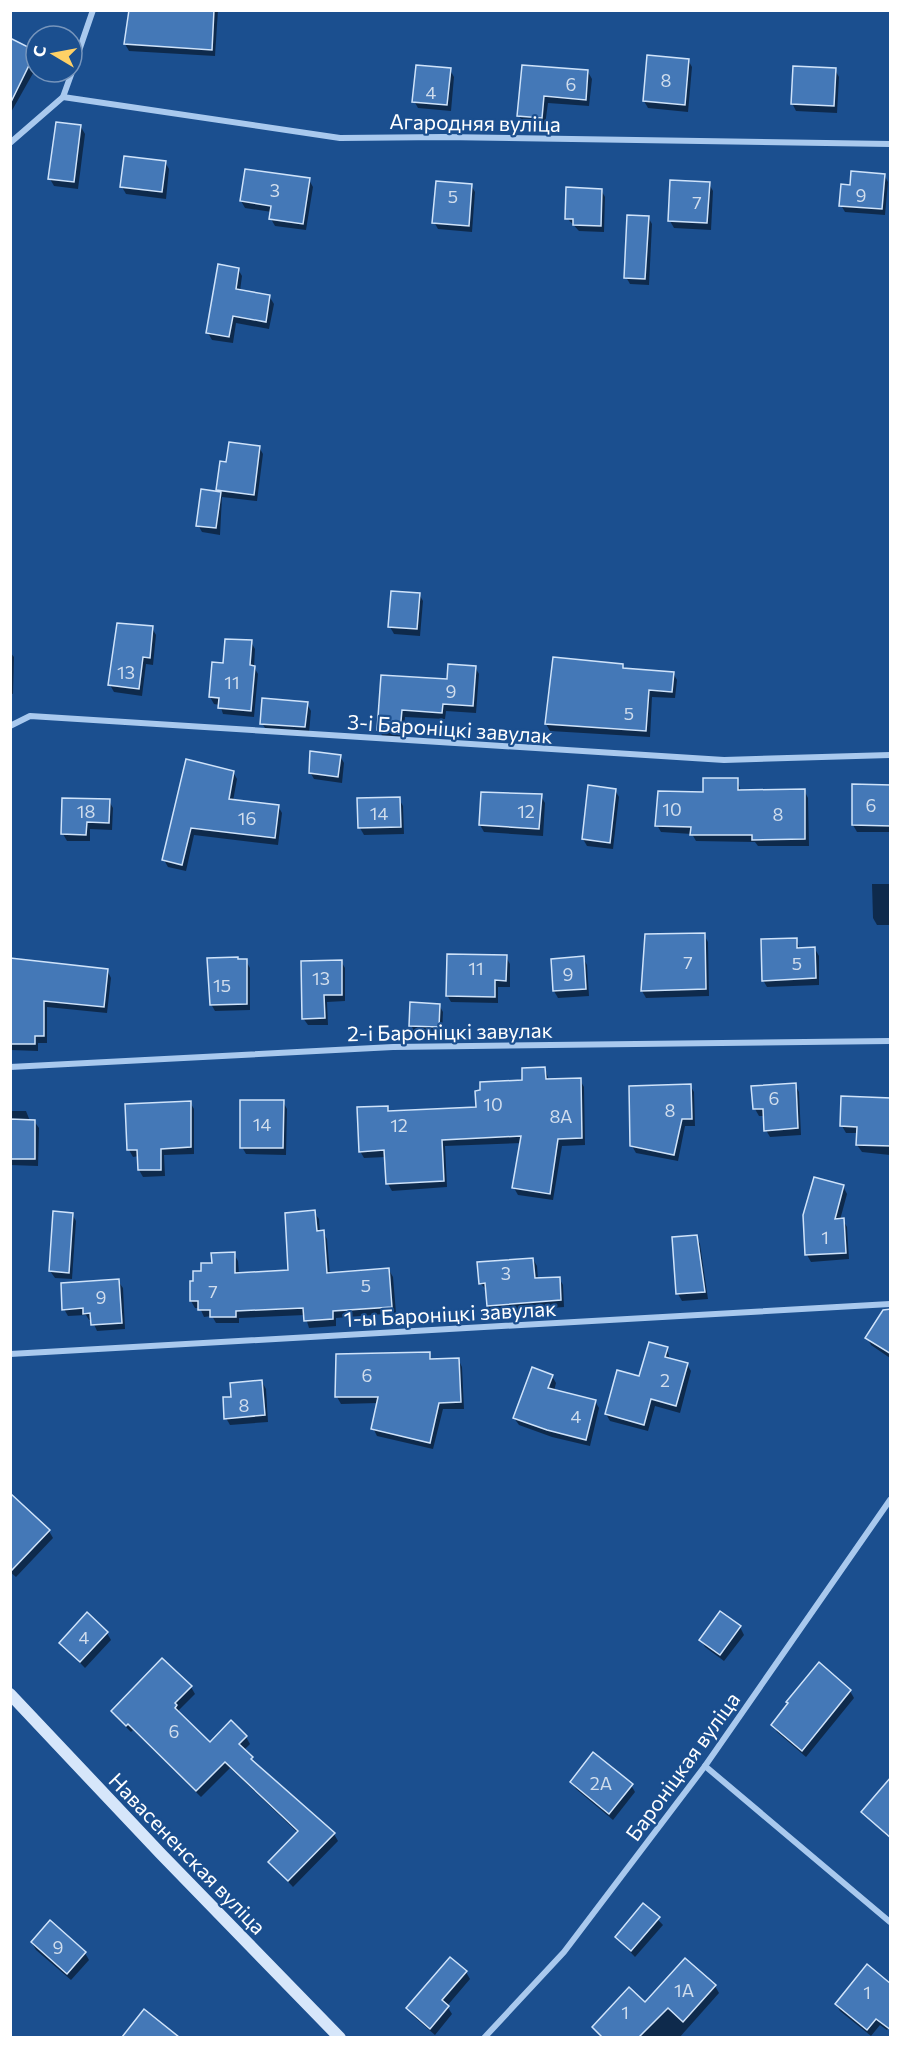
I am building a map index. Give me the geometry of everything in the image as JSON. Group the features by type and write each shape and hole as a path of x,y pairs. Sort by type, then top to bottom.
{"main road":[{"name":"Навасененская вуліца","path":"10,1694 161,1854 340,2037"}],"street":[{"path":"84,36 93,10"},
{"path":"10,143 63,97 68,84"},
{"name":"Агародняя вуліца","path":"63,97 340,138 444,137 891,144"},
{"name":"3-і Бароніцкі завулак","path":"10,726 30,716 498,748 724,760 891,755"},
{"name":"2-і Бароніцкі завулак","path":"10,1067 393,1047 891,1041"},
{"name":"1-ы Бароніцкі завулак","path":"10,1354 891,1304"},
{"name":"Бароніцкая вуліца","path":"484,2037 564,1952 705,1766 891,1500"},
{"path":"705,1766 891,1922"}],"building":[{"path":"129,10 214,10 212,50 124,44"},
{"path":"10,38 24,45 24,75 10,104"},
{"path":"647,55 689,59 685,105 643,101"},
{"path":"416,65 451,68 447,105 412,102"},
{"path":"522,65 588,70 586,100 544,96 542,118 517,116"},
{"path":"793,66 836,68 834,106 791,104"},
{"path":"56,122 81,125 74,182 48,179"},
{"path":"124,156 166,161 162,192 120,187"},
{"path":"245,169 310,178 303,224 269,219 271,206 240,201"},
{"path":"851,171 885,174 882,209 839,206 841,184 850,185"},
{"path":"670,180 710,182 707,223 668,221"},
{"path":"436,181 472,184 469,226 432,223"},
{"path":"566,187 602,189 601,226 573,225 573,219 565,219"},
{"path":"627,215 649,216 645,279 624,278"},
{"path":"218,264 239,268 236,289 270,295 266,322 233,316 229,337 206,333"},
{"path":"229,442 260,446 254,495 216,490 220,461 226,462"},
{"path":"201,489 221,492 216,528 196,526"},
{"path":"391,591 420,593 417,629 388,627"},
{"path":"117,623 153,626 150,658 143,657 139,689 108,685"},
{"path":"225,639 252,640 250,665 255,666 251,711 218,708 219,698 209,697 212,662 223,663"},
{"path":"553,657 623,664 623,668 674,672 672,692 649,690 646,731 545,724"},
{"path":"448,664 476,666 473,706 443,704 442,713 402,710 400,732 377,730 381,675 447,679"},
{"path":"262,698 308,702 305,727 260,724"},
{"path":"310,751 341,755 338,777 309,773"},
{"path":"186,759 234,771 229,799 279,805 275,838 191,828 182,865 162,860"},
{"path":"703,778 738,778 738,790 805,789 805,839 752,840 752,835 690,835 691,827 655,826 658,791 703,792"},
{"path":"852,784 891,785 891,826 852,825"},
{"path":"588,785 616,789 610,843 582,839"},
{"path":"481,792 542,794 539,829 479,825"},
{"path":"400,797 401,827 358,828 357,798"},
{"path":"62,798 110,799 109,823 87,822 86,835 61,834"},
{"path":"705,933 706,989 641,991 645,934"},
{"path":"797,938 797,948 815,947 816,978 762,981 761,939"},
{"path":"447,954 507,955 506,981 495,980 495,997 446,996"},
{"path":"584,956 586,989 553,991 551,959"},
{"path":"238,957 238,959 247,959 247,1004 210,1005 207,958"},
{"path":"10,958 108,969 104,1007 44,1001 44,1036 35,1036 35,1044 10,1044"},
{"path":"342,960 342,995 324,995 325,1018 302,1019 301,961"},
{"path":"410,1002 440,1004 439,1027 409,1026"},
{"path":"545,1067 546,1079 581,1078 582,1138 558,1139 550,1194 512,1188 521,1136 442,1140 444,1181 386,1184 384,1150 359,1152 357,1107 388,1106 388,1111 476,1107 475,1091 480,1090 480,1082 522,1080 522,1068"},
{"path":"796,1083 798,1128 764,1131 763,1109 753,1109 751,1086"},
{"path":"691,1084 692,1119 682,1119 674,1155 630,1146 629,1086"},
{"path":"841,1096 891,1098 891,1146 856,1145 857,1127 840,1126"},
{"path":"240,1100 284,1100 283,1148 240,1148"},
{"path":"191,1101 191,1147 161,1149 161,1170 138,1170 137,1150 127,1150 125,1104"},
{"path":"10,1119 35,1120 35,1159 10,1159"},
{"path":"814,1177 844,1185 835,1219 844,1218 846,1253 805,1255 803,1215"},
{"path":"315,1210 317,1231 324,1230 327,1273 389,1268 392,1307 333,1311 333,1319 304,1321 303,1308 236,1311 236,1317 210,1317 210,1310 198,1310 198,1301 190,1301 190,1281 193,1281 193,1271 201,1271 201,1263 212,1263 211,1253 235,1252 235,1273 288,1270 285,1213"},
{"path":"53,1211 73,1213 69,1273 49,1271"},
{"path":"697,1235 705,1292 676,1294 672,1237"},
{"path":"533,1258 535,1278 560,1277 561,1300 487,1306 485,1283 479,1284 477,1262"},
{"path":"119,1279 122,1323 91,1325 90,1313 83,1314 83,1308 62,1310 61,1283"},
{"path":"891,1309 891,1354 865,1338 883,1310"},
{"path":"649,1342 668,1347 665,1357 688,1363 676,1406 651,1399 644,1425 605,1414 617,1370 639,1376"},
{"path":"430,1352 430,1359 459,1358 461,1402 439,1403 430,1443 371,1429 378,1397 335,1397 336,1354"},
{"path":"532,1367 553,1375 548,1388 596,1400 586,1440 513,1418"},
{"path":"262,1380 265,1415 224,1419 223,1397 231,1397 230,1383"},
{"path":"10,1493 50,1530 10,1572"},
{"path":"720,1611 741,1626 720,1655 699,1640"},
{"path":"87,1612 108,1632 80,1662 59,1643"},
{"path":"162,1658 192,1686 175,1703 177,1705 175,1708 210,1742 231,1720 247,1736 239,1744 253,1757 251,1759 335,1833 288,1881 268,1862 298,1831 225,1762 196,1791 128,1724 126,1726 111,1711"},
{"path":"819,1662 851,1690 802,1751 771,1725 788,1703 786,1702"},
{"path":"593,1752 633,1784 609,1814 570,1782"},
{"path":"891,1777 891,1838 861,1812"},
{"path":"643,1903 660,1917 631,1951 615,1937"},
{"path":"50,1920 86,1952 67,1974 31,1942"},
{"path":"450,1957 467,1971 442,2000 449,2006 430,2029 406,2008"},
{"path":"685,1958 716,1985 683,2022 668,2008 639,2037 602,2037 592,2027 629,1987 645,2002"},
{"path":"867,1964 891,1984 891,2030 876,2019 867,2030 835,2004"},
{"path":"144,2009 179,2037 122,2037"}]}
